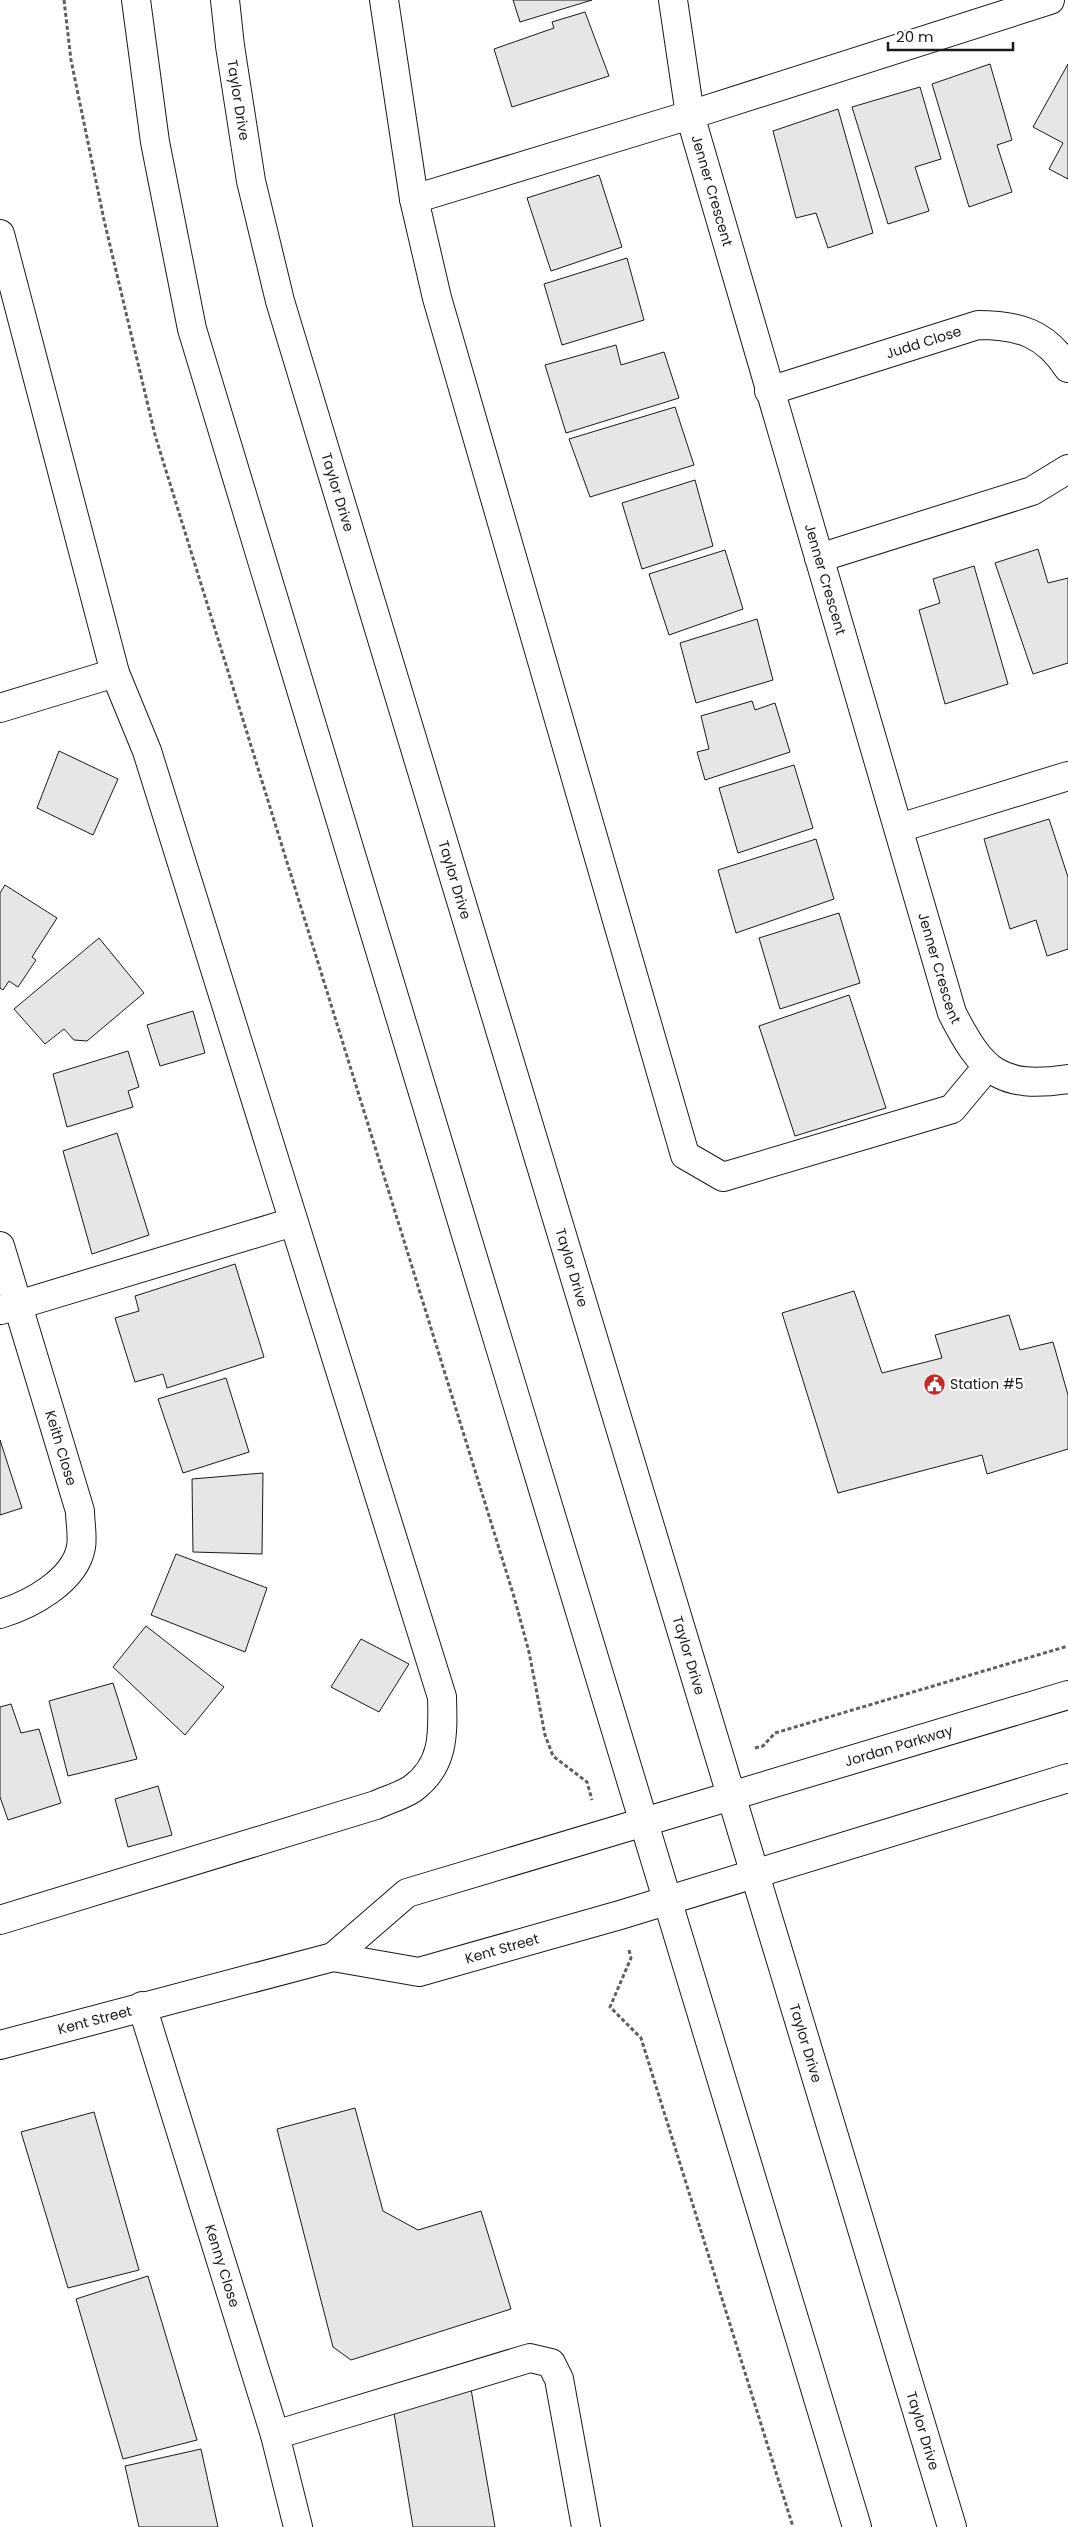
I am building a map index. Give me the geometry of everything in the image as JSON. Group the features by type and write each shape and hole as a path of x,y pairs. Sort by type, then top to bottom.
{"main road":[{"path":"136,0 155,142 192,330 857,2527"},
{"name":"Taylor Drive","path":"225,0 230,46 251,181 280,301 952,2527"},
{"path":"384,0 414,199 437,298 685,1155 723,1177 952,1109 987,1067"},
{"name":"Jenner Crescent","path":"673,0 690,115 952,1013 968,1045 987,1067 1013,1080 1038,1083 1068,1079"},
{"path":"414,199 690,115 1050,0"},
{"path":"0,234 115,673 147,751 442,1697 443,1737 435,1764 412,1788 376,1805 0,1920"},
{"name":"Judd Close","path":"769,391 978,325 1006,325 1032,332 1059,354 1068,368"},
{"path":"819,558 1032,492 1068,469"},
{"path":"0,708 115,673"},
{"path":"899,828 1068,776"},
{"path":"9,1308 293,1222"},
{"name":"Keith Close","path":"0,1246 9,1308 80,1511 81,1547 70,1570 47,1593 22,1608 0,1614"},
{"name":"Jordan Parkway","path":"644,1822 1068,1695"},
{"path":"753,1873 1068,1778"},
{"name":"Kent Street","path":"333,1957 406,1893 644,1822"},
{"name":"Kent Street","path":"0,2045 333,1957 419,1972 753,1873"},
{"name":"Kenny Close","path":"142,2006 275,2434 298,2527"},
{"path":"275,2434 530,2358 551,2363 559,2379 586,2527"}],"path":[{"path":"64,0 71,60 104,220 155,436 515,1600 529,1652 545,1735 552,1756 587,1782"},
{"path":"770,1740 775,1733 1068,1646"},
{"path":"631,1958 610,2007 640,2038 792,2527"}],"building":[{"path":"513,0 592,0 520,22"},
{"path":"585,12 609,76 512,107 494,49 554,28 552,22"},
{"path":"990,64 1012,140 997,145 1012,192 969,207 932,84"},
{"path":"1068,64 1068,179 1049,169 1063,143 1033,127"},
{"path":"920,87 941,159 915,167 929,211 888,224 852,107"},
{"path":"838,109 873,233 828,248 816,213 796,218 773,131"},
{"path":"599,175 622,247 551,271 527,198"},
{"path":"627,258 644,320 562,345 544,284"},
{"path":"616,345 621,365 664,352 679,398 566,433 545,365"},
{"path":"675,407 694,465 590,497 569,439"},
{"path":"695,480 713,546 642,569 622,503"},
{"path":"1038,549 1048,583 1068,578 1068,663 1033,674 995,563"},
{"path":"725,550 743,609 669,635 649,574"},
{"path":"974,566 1008,684 945,704 919,610 940,603 933,579"},
{"path":"757,619 773,680 696,703 680,643"},
{"path":"752,701 755,710 775,703 790,752 705,780 697,752 709,749 701,716"},
{"path":"59,751 118,779 93,835 37,808"},
{"path":"794,765 813,828 738,853 719,788"},
{"path":"1049,819 1068,877 1068,949 1047,956 1036,920 1010,929 984,839"},
{"path":"816,839 834,899 736,933 718,870"},
{"path":"5,885 57,918 32,957 36,960 18,987 9,981 3,990 0,988 0,893"},
{"path":"839,913 860,983 780,1009 759,938"},
{"path":"99,938 144,993 87,1041 74,1040 64,1029 45,1044 14,1009"},
{"path":"849,995 886,1108 795,1136 759,1026"},
{"path":"193,1011 205,1053 160,1066 147,1025"},
{"path":"128,1051 139,1087 128,1091 133,1107 67,1127 53,1074"},
{"path":"117,1133 149,1235 92,1254 63,1151"},
{"path":"235,1264 264,1357 167,1388 163,1374 135,1382 115,1318 139,1311 135,1296"},
{"name":"Station #5","path":"854,1291 882,1373 942,1358 935,1335 1009,1315 1020,1350 1053,1342 1068,1395 1068,1449 987,1474 982,1455 838,1493 782,1313"},
{"path":"226,1378 249,1452 183,1473 158,1399"},
{"path":"0,1440 22,1508 0,1515"},
{"path":"263,1473 262,1554 193,1552 192,1479"},
{"path":"176,1554 267,1588 245,1652 151,1615"},
{"path":"146,1626 224,1687 185,1735 113,1667"},
{"path":"361,1639 409,1664 379,1712 331,1687"},
{"path":"113,1683 137,1759 68,1776 49,1701"},
{"path":"11,1704 21,1733 39,1729 61,1803 8,1820 0,1797 0,1707"},
{"path":"158,1786 172,1835 128,1847 115,1799"},
{"path":"355,2108 383,2211 418,2230 481,2211 511,2309 351,2360 333,2347 277,2129"},
{"path":"94,2112 139,2270 68,2288 21,2132"},
{"path":"148,2276 197,2440 123,2459 76,2299"},
{"path":"471,2389 495,2527 413,2527 392,2401"},
{"path":"201,2449 218,2527 139,2527 125,2466"}],"place":[{"name":"Station #5","path":"934,1384"}]}
